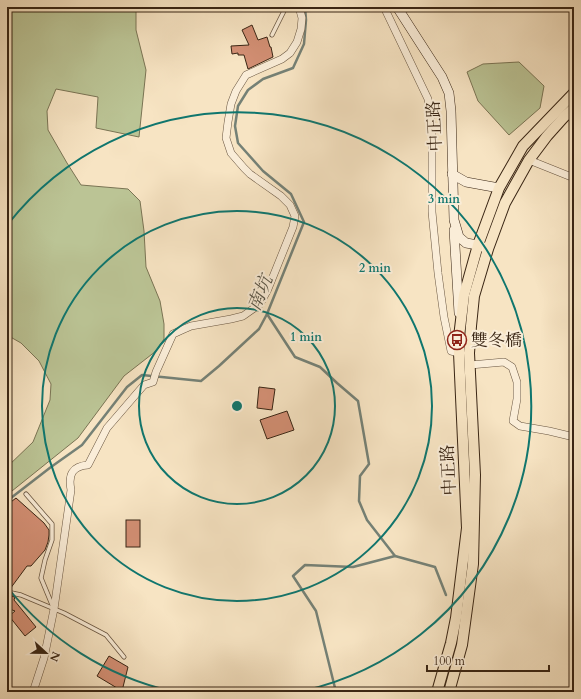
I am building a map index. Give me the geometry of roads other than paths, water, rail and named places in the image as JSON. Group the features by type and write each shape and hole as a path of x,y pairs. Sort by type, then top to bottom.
{"main road":[{"name":"中正路","path":"437,692 451,643 456,618 467,528 459,353 464,295 478,245 499,188 524,146 574,93"},
{"name":"中正路","path":"449,692 462,645 473,564 475,475 470,365 470,326 474,296 488,249 505,203 529,160 560,122 574,108"}],"street":[{"path":"33,692 44,658 54,610 71,490 70,481 73,472 80,465 88,465 107,428 144,385 153,382 173,334 191,326 243,316 260,304 268,289 294,227 295,216 290,205 281,196 244,168 231,154 226,138 231,104 236,91 246,75 282,59 290,53 297,42 302,29 300,7"},
{"path":"384,7 428,99 432,128 432,212 438,273 444,317 451,351 459,353"},
{"name":"中正路","path":"397,7 442,77 449,93 451,110 454,220 459,237 466,243 478,245 488,249"},
{"path":"529,160 574,178"},
{"path":"452,174 466,182 499,188"},
{"path":"454,220 460,333"},
{"path":"470,365 504,362 512,367 517,382 517,399 513,421 520,426 574,436"}],"lane":[{"path":"272,35 286,7"},
{"path":"26,494 52,524 52,540 41,578 54,610"},
{"path":"7,592 22,595 64,613 106,635 124,657"}],"waterway":[{"name":"南坑","path":"7,501 82,445 127,387 142,375 201,381 259,329 267,314 304,222 291,194 263,171 238,143 235,126 238,106 248,90 263,79 293,68 304,44 306,20 305,7"},
{"path":"267,314 295,357 320,367 358,401 369,464 360,476 359,501 367,520 395,556 353,567 305,565 293,576 316,611 336,692"},
{"path":"395,556 435,567 446,595"}],"place":[{"name":"雙冬橋","path":"457,340"}]}
